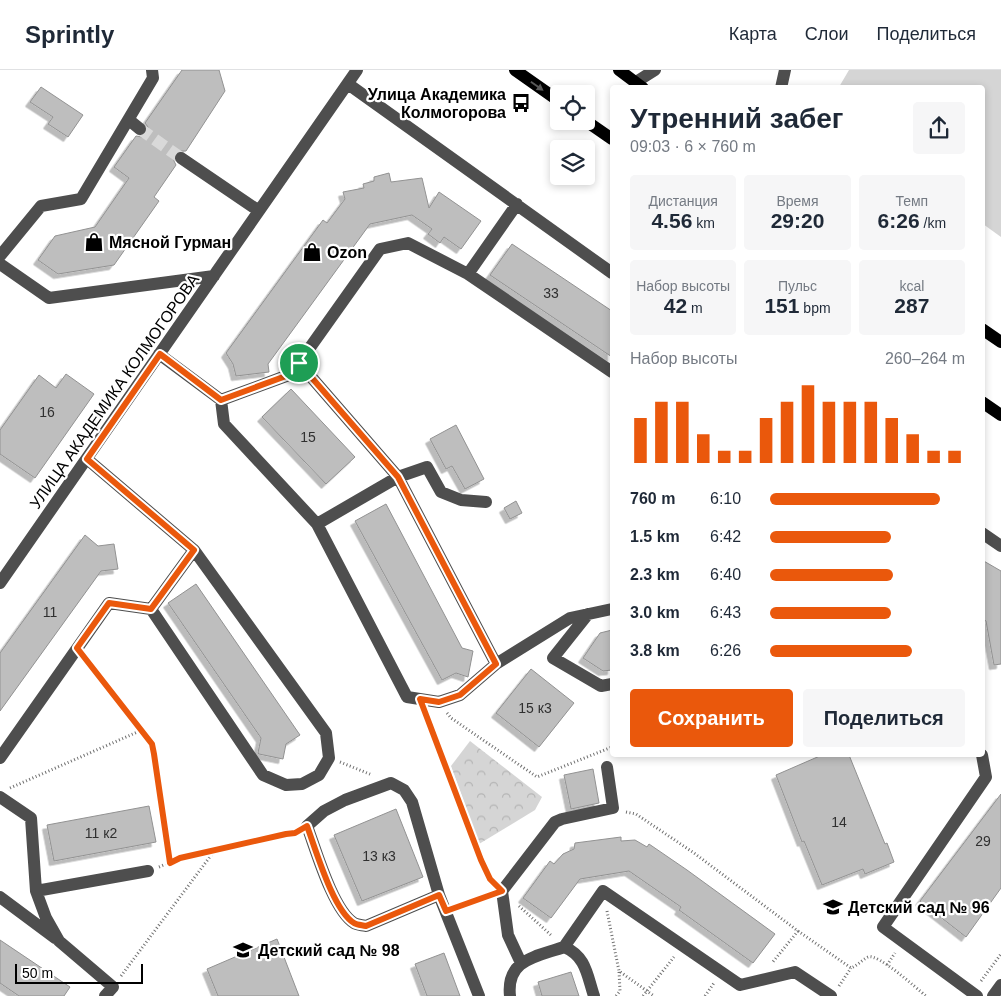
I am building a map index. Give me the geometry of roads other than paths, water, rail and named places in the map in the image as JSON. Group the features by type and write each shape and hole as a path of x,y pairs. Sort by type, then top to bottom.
{"main road":[{"path":"515,70 550,95"},
{"path":"619,70 640,85"},
{"path":"595,128 610,139"},
{"path":"985,331 1001,342"},
{"path":"985,404 1001,415"}],"street":[{"path":"0,256 41,206 81,199 153,78 152,70"},
{"name":"УЛИЦА АКАДЕМИКА КОЛМОГОРОВА","path":"0,583 357,70"},
{"path":"640,85 655,70"},
{"path":"782,85 785,70"},
{"path":"348,84 610,272"},
{"path":"129,120 140,129"},
{"path":"181,158 259,211"},
{"path":"468,274 517,204"},
{"path":"221,400 286,376 299,363 380,249 408,243 468,274 610,371"},
{"path":"0,264 49,298 214,276"},
{"path":"160,354 221,400 224,424 318,524 407,697 439,702 460,695 496,664 570,618 610,609"},
{"path":"299,363 398,477 496,664"},
{"path":"0,758 109,603 151,609 263,775 286,785 302,784 319,775 329,758 326,733 194,550 87,459"},
{"path":"318,524 398,477 427,467 441,492 461,500 486,502"},
{"path":"985,535 1001,546"},
{"path":"151,609 194,550"},
{"path":"588,614 553,658 601,686 610,684"},
{"path":"975,994 883,927 986,777 982,757"},
{"path":"521,963 508,935 502,891 555,822 613,808 607,767"},
{"path":"439,895 366,926 355,924 335,898 307,826 324,811 345,800 391,783 404,790 412,802 439,895 479,996"},
{"path":"4,793 31,818 36,891 46,918 59,941"},
{"path":"36,891 148,871"},
{"path":"510,996 509,987 512,973 521,963 564,946 603,891 740,985 796,972 834,992"},
{"path":"0,896 59,941 109,992"},
{"path":"564,946 574,951 582,959 594,996"},
{"path":"993,996 1001,985"}],"tunnel":[{"path":"140,129 181,158"}],"place":[{"name":"Улица Академика Колмогорова","path":"521,103"},
{"name":"Мясной Гурман","path":"94,242"},
{"name":"Ozon","path":"312,252"},
{"name":"Детский сад № 96","path":"833,907"},
{"name":"Детский сад № 98","path":"243,950"}]}
